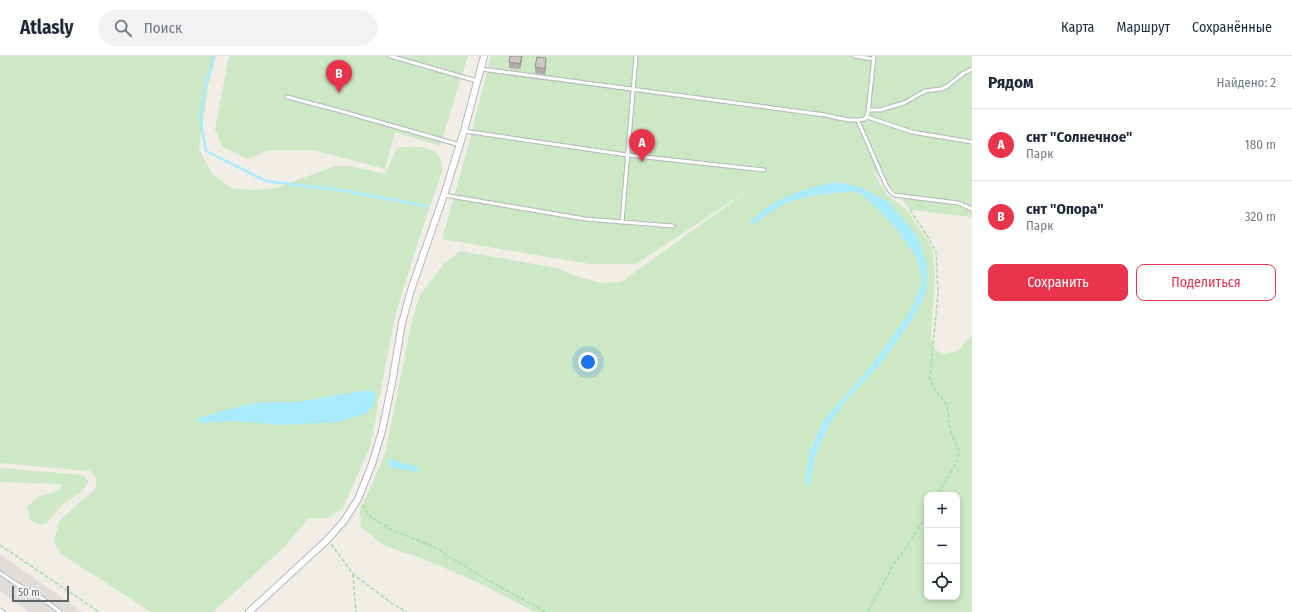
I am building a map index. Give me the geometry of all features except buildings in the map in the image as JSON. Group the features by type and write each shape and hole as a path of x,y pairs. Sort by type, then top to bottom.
{"street":[{"path":"249,612 328,540 344,521 358,499 372,464 382,431 402,323 411,290 460,145 484,56"}],"lane":[{"path":"390,56 477,81"},
{"path":"622,222 636,56"},
{"path":"481,69 825,115 858,121 865,119 869,110 874,57 854,56"},
{"path":"869,110 880,110 904,103 925,91 941,89 946,87 964,73 972,70"},
{"path":"287,97 460,145"},
{"path":"867,117 912,132 972,142"},
{"path":"858,121 886,185 894,195 958,203 972,209"},
{"path":"464,131 628,155 764,170"},
{"path":"444,195 585,219 673,226"},
{"path":"0,573 43,599 60,612"}],"path":[{"path":"910,210 936,252 938,293 930,378 931,385 946,404 951,434 959,454 954,466 939,492"},
{"path":"358,499 372,517 392,530 432,546 486,579 546,612"},
{"path":"868,612 892,567 920,528 924,519"},
{"path":"328,540 353,574 394,605 407,612"},
{"path":"0,545 99,612"},
{"path":"353,574 356,612"}],"shaded area":[{"path":"0,554 83,612 29,612 0,591"}],"green space":[{"path":"0,56 216,56 208,87 199,149 212,174 231,188 251,190 273,189 335,166 351,166 385,174 397,148 421,147 434,152 439,156 442,163 442,172 395,316 370,447 343,508 328,518 309,518 283,548 213,612 151,612 61,554 54,542 59,521 96,488 96,478 90,471 0,463","holes":["367,390 235,421 201,423 237,407 263,402 297,402"]},
{"path":"229,56 468,56 440,146 395,132 385,169 313,150 269,150 248,159 222,146 215,130"},
{"path":"491,56 972,56 972,217 910,210 900,196 872,170 888,196 905,208 932,247 935,276 931,336 934,349 943,354 958,351 972,334 972,612 535,612 477,582 423,559 383,545 361,527 360,511 385,454 413,316 421,293 444,264 460,251 557,268 572,275 600,283 621,282 753,187 636,264 590,264 442,239","holes":["835,182 860,187 889,202 918,238 926,291 913,318 880,364 849,397 831,421 815,454 809,487 810,450 824,420 873,364 912,309 923,280 916,256 891,222 863,195 852,191 810,196 785,203"]},
{"path":"0,468 84,475 89,482 80,493 63,504 47,523 40,525 30,520 27,507 38,497 54,492 62,487 60,484 0,482"}],"water":[{"path":"835,182 860,187 889,202 918,238 927,266 926,291 913,318 880,364 849,397 831,421 815,454 809,487 805,482 810,450 824,420 873,364 912,309 923,280 916,256 891,222 863,195 852,191 810,196 785,203 753,224 750,223 761,212 787,196"},
{"path":"367,390 376,393 374,405 367,413 338,422 282,425 235,421 200,423 196,420 237,407 263,402 297,402"},
{"path":"390,459 418,467 419,470 417,472 390,467 388,461"}],"waterway":[{"path":"214,56 206,84 200,117 206,151 266,181 346,191 426,206"}],"place":[{"name":"снт \"Опора\"","path":"339,93"},
{"name":"снт \"Солнечное\"","path":"642,162"}]}
